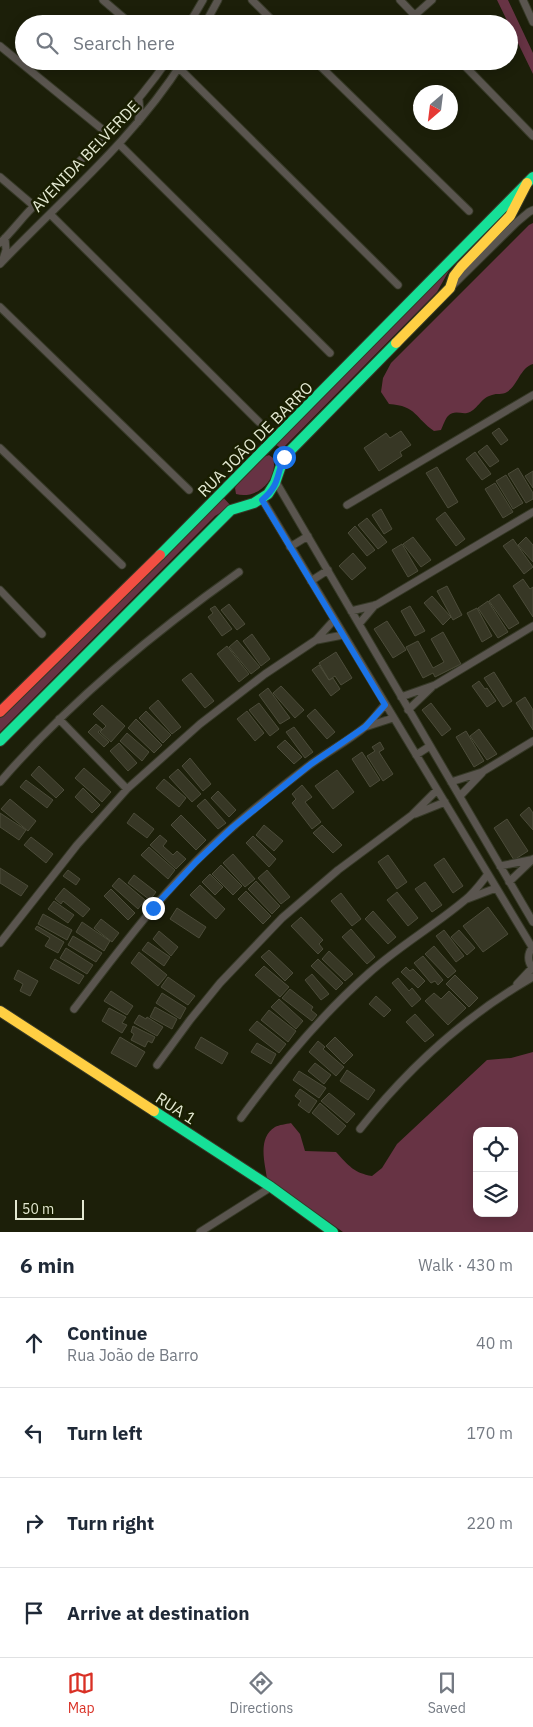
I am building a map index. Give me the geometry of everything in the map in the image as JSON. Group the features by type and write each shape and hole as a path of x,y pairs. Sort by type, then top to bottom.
{"street":[{"path":"103,0 120,15"},
{"path":"194,15 203,0"},
{"path":"210,15 218,0"},
{"path":"252,0 267,15"},
{"path":"400,0 415,15 432,0"},
{"path":"523,0 533,22"},
{"path":"0,46 15,58"},
{"path":"29,70 108,134"},
{"name":"AVENIDA BELVERDE","path":"3,241 34,206 108,134 139,100 161,70"},
{"name":"AVENIDA BELVERDE","path":"0,264 120,144 156,101 177,70"},
{"path":"187,70 398,285"},
{"path":"324,70 469,211"},
{"path":"469,70 533,136"},
{"path":"156,101 151,98 150,93 158,75"},
{"path":"137,125 140,113 139,100"},
{"path":"120,144 330,353"},
{"path":"0,177 34,206"},
{"name":"RUA JOÃO DE BARRO","path":"450,288 454,276 461,267 510,216 530,180"},
{"name":"RUA JOÃO DE BARRO","path":"0,712 266,449 530,180"},
{"name":"RUA JOÃO DE BARRO","path":"0,741 231,510 262,500 276,482 284,457 450,288 517,222 533,210"},
{"path":"50,214 259,422"},
{"path":"23,218 16,232 17,236 23,240"},
{"path":"0,264 6,250 3,241"},
{"path":"0,307 189,490"},
{"path":"347,504 533,395"},
{"path":"0,448 122,565"},
{"path":"266,449 276,454 281,463"},
{"path":"276,482 533,922"},
{"path":"226,489 230,499 242,506"},
{"path":"262,500 532,947 528,958 532,969 511,990"},
{"path":"351,611 376,605 533,512"},
{"path":"290,547 308,536"},
{"path":"310,581 328,570"},
{"path":"0,782 59,719 140,646 189,607 240,572"},
{"path":"0,590 42,634"},
{"path":"359,624 376,605"},
{"path":"0,943 77,845 127,789 207,718 265,674 316,640 334,620"},
{"path":"400,696 434,685 533,626"},
{"path":"316,640 343,634"},
{"path":"408,710 434,685"},
{"path":"74,1009 153,908 196,862 233,827 311,764 365,727 385,705"},
{"path":"365,727 393,718"},
{"path":"59,719 127,789"},
{"path":"451,782 482,772 533,742"},
{"path":"416,755 430,746"},
{"path":"460,796 482,772"},
{"path":"157,1065 220,983 282,918 338,870 412,815 437,790"},
{"path":"412,815 445,802"},
{"path":"500,866 532,859"},
{"path":"509,882 532,859"},
{"path":"241,1118 301,1042 334,1006 369,973 467,899 488,874"},
{"path":"467,899 496,888"},
{"path":"360,1129 384,1098 432,1050 471,1018 533,977"},
{"name":"RUA 1","path":"0,1011 271,1187 333,1232"},
{"path":"200,1232 271,1187"}],"shaded area":[{"path":"497,0 508,0 515,15 504,15"},
{"path":"518,21 533,53 533,74 518,43"},
{"path":"533,223 533,364 525,369 507,392 494,394 484,399 470,412 450,414 441,430 434,431 415,413 405,407 389,404 381,392 383,378 391,363"},
{"path":"451,267 437,292 282,449 275,444"},
{"path":"269,455 273,458 274,466 273,473 265,486 251,494 236,494 235,488 237,485 264,457"},
{"path":"221,495 231,506 215,516 0,732 0,716"},
{"path":"533,1052 533,1232 343,1232 267,1179 264,1158 266,1138 275,1127 291,1123 300,1134 305,1151 336,1152 352,1168 372,1176 382,1168 397,1144 487,1060 511,1058"}],"building":[{"path":"499,428 508,440 501,445 492,433"},
{"path":"401,431 411,445 400,452 402,456 379,471 364,448 386,433 390,438"},
{"path":"487,445 499,461 490,467 478,452"},
{"path":"475,452 491,474 482,480 466,459"},
{"path":"437,467 458,502 448,508 426,473"},
{"path":"518,468 533,493 533,499 526,503 508,474"},
{"path":"533,471 533,488 525,476"},
{"path":"506,475 523,503 513,509 496,481"},
{"path":"495,483 513,512 503,518 485,489"},
{"path":"381,509 392,529 384,534 372,515"},
{"path":"445,512 465,539 456,546 436,519"},
{"path":"367,518 387,542 378,549 358,525"},
{"path":"355,526 375,550 367,556 348,533"},
{"path":"413,537 431,560 421,567 403,544"},
{"path":"526,537 533,545 533,562 518,545"},
{"path":"513,539 533,567 524,574 503,546"},
{"path":"402,544 418,571 408,577 392,550"},
{"path":"353,553 366,568 352,580 339,566"},
{"path":"523,579 530,589 533,587 533,617 513,586"},
{"path":"447,586 462,615 453,620 437,591"},
{"path":"499,594 519,623 509,629 489,601"},
{"path":"432,596 451,617 443,625 424,603"},
{"path":"488,601 508,632 498,638 478,608"},
{"path":"229,604 245,624 237,630 221,610"},
{"path":"215,606 232,629 222,636 208,617 213,613 210,609"},
{"path":"410,606 425,631 415,636 401,611"},
{"path":"477,608 492,636 482,642 467,613"},
{"path":"387,621 406,650 393,658 374,629"},
{"path":"443,632 461,664 435,677 433,673 423,678 406,647 418,641 433,668 444,662 431,639"},
{"path":"252,634 270,659 261,666 243,641"},
{"path":"237,640 260,667 251,674 229,647"},
{"path":"227,646 249,674 239,682 217,654"},
{"path":"336,652 352,678 341,685 335,676 329,680 319,663"},
{"path":"319,665 329,680 333,678 340,689 331,696 312,670"},
{"path":"494,672 512,701 503,707 484,678"},
{"path":"191,673 214,701 205,708 182,680"},
{"path":"479,681 485,689 487,688 496,701 487,707 472,686"},
{"path":"281,686 304,710 295,718 273,693"},
{"path":"268,688 290,718 280,724 259,695"},
{"path":"525,697 533,710 533,730 516,703"},
{"path":"158,700 181,727 172,734 149,708"},
{"path":"259,703 279,729 270,736 249,710"},
{"path":"431,703 451,729 442,736 422,710"},
{"path":"102,705 125,726 111,742 100,732 106,726 93,714"},
{"path":"315,709 335,732 327,739 307,716"},
{"path":"146,711 171,735 163,743 139,718"},
{"path":"247,711 264,733 255,741 237,719"},
{"path":"136,719 162,745 154,753 128,728"},
{"path":"96,724 102,729 98,732 109,742 104,747 88,732"},
{"path":"294,727 313,752 305,758 286,732"},
{"path":"479,729 497,754 487,760 470,736"},
{"path":"466,731 484,761 474,767 456,737"},
{"path":"127,733 149,752 142,761 120,741"},
{"path":"285,740 302,757 294,764 277,747"},
{"path":"380,742 384,749 379,752 393,774 383,781 367,756 375,751 372,747"},
{"path":"119,743 137,763 128,771 110,751"},
{"path":"362,752 380,780 370,787 352,759"},
{"path":"190,758 211,784 203,791 182,766"},
{"path":"39,766 64,790 56,798 31,775"},
{"path":"84,768 111,792 102,802 75,778"},
{"path":"178,769 201,794 192,802 169,777"},
{"path":"337,770 354,792 333,809 315,786"},
{"path":"164,779 186,798 179,807 156,788"},
{"path":"26,780 53,800 47,808 20,787"},
{"path":"302,785 312,797 305,802 321,822 312,829 292,803 296,799 292,794"},
{"path":"83,788 100,805 92,813 75,797"},
{"path":"218,791 236,810 229,817 211,798"},
{"path":"10,799 36,821 28,831 1,809"},
{"path":"205,799 226,823 218,829 197,806"},
{"path":"529,807 533,813 533,830 520,815"},
{"path":"0,813 26,830 19,840 0,827"},
{"path":"134,813 154,829 147,838 127,823"},
{"path":"181,815 206,840 196,850 171,825"},
{"path":"507,819 528,851 514,860 494,828"},
{"path":"264,825 283,841 274,851 256,835"},
{"path":"322,825 342,845 333,853 313,833"},
{"path":"160,835 167,841 163,846 173,855 177,851 186,859 176,869 150,845"},
{"path":"253,836 276,859 269,867 246,843"},
{"path":"31,837 53,854 46,863 24,845"},
{"path":"149,847 175,870 168,879 141,855"},
{"path":"233,854 255,879 245,887 223,863"},
{"path":"388,855 407,882 397,889 378,862"},
{"path":"444,858 463,886 453,893 434,865"},
{"path":"221,865 242,886 233,895 212,874"},
{"path":"0,868 28,886 21,896 0,883"},
{"path":"68,870 80,879 76,885 63,876"},
{"path":"267,870 290,897 281,904 258,878"},
{"path":"210,874 223,887 215,895 202,882"},
{"path":"134,875 156,892 150,900 128,883"},
{"path":"119,878 145,900 138,909 112,886"},
{"path":"256,881 280,906 272,914 248,889"},
{"path":"425,882 442,905 432,912 415,889"},
{"path":"200,885 225,909 216,919 190,895"},
{"path":"64,888 90,909 83,917 63,901 61,904 55,899"},
{"path":"111,889 135,913 128,920 104,896"},
{"path":"246,891 271,916 263,924 238,899"},
{"path":"397,892 418,918 408,926 387,900"},
{"path":"341,893 361,919 352,926 331,901"},
{"path":"54,901 74,915 68,923 48,909"},
{"path":"488,907 508,934 483,952 463,926"},
{"path":"177,908 206,927 199,938 170,919"},
{"path":"373,911 396,937 388,944 365,919"},
{"path":"43,914 72,930 67,940 38,924"},
{"path":"301,917 323,940 319,944 323,949 318,954 291,926"},
{"path":"101,919 119,933 112,942 94,928"},
{"path":"82,922 110,941 104,951 76,932"},
{"path":"37,926 64,942 58,953 45,946 50,938 35,929"},
{"path":"351,929 375,957 367,964 342,937"},
{"path":"444,930 464,956 456,962 436,936"},
{"path":"459,930 475,948 467,955 451,937"},
{"path":"159,931 178,947 171,956 153,939"},
{"path":"73,936 102,953 96,962 68,945"},
{"path":"148,942 170,957 164,966 142,950"},
{"path":"434,946 456,971 448,978 425,954"},
{"path":"66,948 93,965 87,974 60,958"},
{"path":"269,950 293,973 285,981 261,957"},
{"path":"329,951 353,974 345,981 322,959"},
{"path":"139,952 167,975 158,986 131,963"},
{"path":"423,956 443,980 438,985 435,981 431,983 414,963"},
{"path":"55,959 84,976 79,984 50,968"},
{"path":"318,959 343,983 336,990 311,966"},
{"path":"264,966 289,987 280,997 255,975"},
{"path":"406,967 410,971 413,969 425,981 418,988 401,972"},
{"path":"18,970 38,981 30,996 20,991 23,984 14,979"},
{"path":"312,974 329,994 321,1000 305,980"},
{"path":"455,975 478,998 469,1007 446,984"},
{"path":"168,977 195,996 188,1005 161,987"},
{"path":"398,978 409,991 412,988 421,999 412,1007 392,983"},
{"path":"290,989 313,1007 311,1010 317,1015 312,1021 282,998"},
{"path":"111,991 133,1006 127,1015 104,1001"},
{"path":"449,991 466,1008 448,1025 425,1001 434,993 441,999"},
{"path":"162,993 186,1008 180,1019 156,1003"},
{"path":"376,996 391,1010 384,1017 369,1004"},
{"path":"279,999 303,1021 296,1029 271,1007"},
{"path":"155,1007 177,1019 172,1029 150,1017"},
{"path":"109,1008 126,1017 122,1023 127,1025 122,1033 102,1021"},
{"path":"269,1010 296,1031 288,1042 261,1020"},
{"path":"415,1014 434,1035 425,1042 406,1022"},
{"path":"139,1015 146,1019 147,1017 163,1027 157,1036 134,1023"},
{"path":"257,1021 286,1044 279,1053 249,1030"},
{"path":"133,1026 155,1037 152,1043 148,1041 145,1047 131,1040 134,1034 131,1032"},
{"path":"120,1037 145,1052 136,1067 111,1053"},
{"path":"201,1037 228,1053 222,1064 195,1048"},
{"path":"335,1037 353,1055 344,1064 326,1046"},
{"path":"318,1041 325,1047 323,1049 344,1067 336,1076 309,1052"},
{"path":"257,1043 276,1054 271,1064 251,1052"},
{"path":"315,1063 331,1075 324,1084 308,1071"},
{"path":"347,1070 375,1090 368,1100 340,1081"},
{"path":"299,1071 326,1088 319,1098 293,1080"},
{"path":"300,1089 317,1101 309,1113 298,1105 301,1101 295,1096"},
{"path":"329,1093 355,1114 347,1123 321,1101"},
{"path":"320,1103 346,1126 338,1135 312,1113"}],"traffic: fast":[{"path":"160,555 533,177"},
{"path":"0,741 231,510 254,503 268,494 275,483 284,457 396,343"},
{"path":"154,1111 271,1187 333,1232"}],"traffic: slow":[{"path":"396,343 450,288 454,276 461,267 510,216 527,183"},
{"path":"0,1011 154,1111"}],"traffic: jam":[{"path":"0,712 160,555"}],"route":[{"path":"153,908 196,862 233,827 311,764 365,727 385,705 262,500 276,482 284,457"}]}
